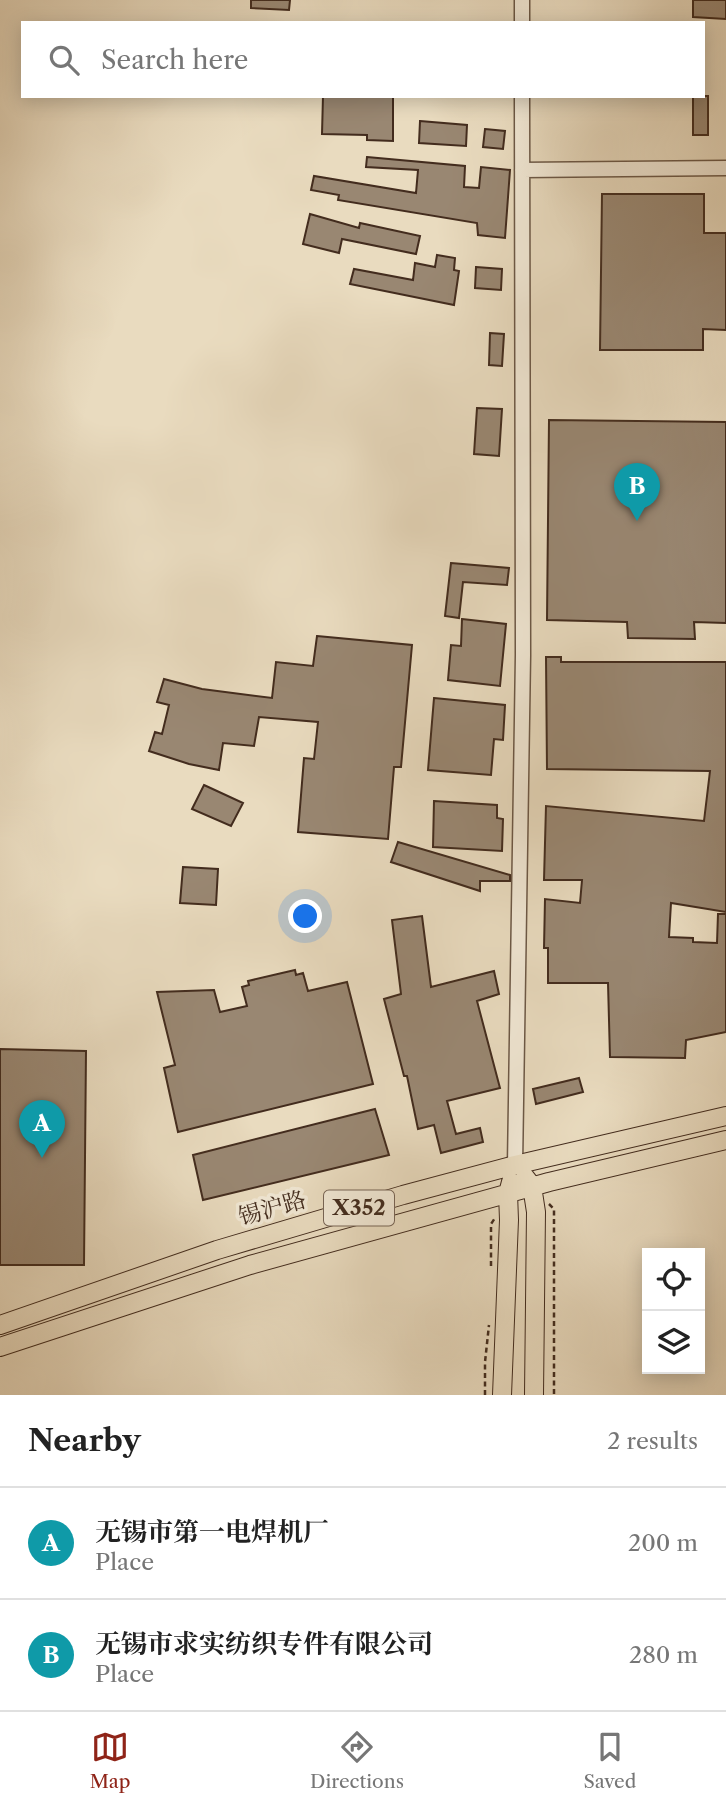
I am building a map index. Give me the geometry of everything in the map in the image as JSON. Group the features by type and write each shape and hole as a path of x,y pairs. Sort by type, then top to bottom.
{"main road":[{"name":"锡沪路","path":"0,1325 217,1250 515,1165 726,1116"},
{"name":"X352","path":"0,1348 250,1265 532,1186 726,1140"},
{"path":"515,1165 532,1186 536,1212 534,1395"},
{"path":"502,1395 508,1193 515,1165"}],"street":[{"path":"522,0 522,21"},
{"path":"515,1165 523,655 522,98"},
{"path":"522,170 726,168"}],"path":[{"path":"532,1186 554,1209 554,1395"}],"building":[{"path":"251,0 290,0 289,10 251,8"},
{"path":"693,0 726,0 726,19 693,17"},
{"path":"708,96 708,135 693,135 693,98"},
{"path":"323,98 393,98 393,141 367,140 367,135 322,134"},
{"path":"420,121 467,125 466,146 419,143"},
{"path":"485,129 505,131 503,149 483,147"},
{"path":"367,157 465,166 464,187 479,188 481,167 510,170 505,238 478,235 477,223 338,200 339,195 311,190 314,176 416,193 418,170 366,167"},
{"path":"602,194 704,194 704,233 726,233 726,330 703,329 703,350 600,350"},
{"path":"310,214 359,228 360,223 420,236 416,254 342,239 339,253 303,244"},
{"path":"437,255 455,258 454,270 459,271 454,305 350,284 354,269 413,280 415,263 435,267"},
{"path":"476,267 502,269 501,290 475,288"},
{"path":"490,333 504,334 502,366 489,365"},
{"path":"477,408 502,409 499,456 474,454"},
{"path":"549,420 726,422 726,623 694,622 695,639 628,638 627,622 547,620"},
{"path":"451,563 509,568 507,585 463,582 459,618 445,616"},
{"path":"462,619 506,624 500,686 448,680 451,645 461,646"},
{"path":"317,636 412,645 401,767 394,767 388,839 298,832 304,758 314,759 318,722 259,717 254,746 223,743 219,770 149,751 155,732 162,734 169,705 157,702 164,679 202,689 272,698 276,662 313,666"},
{"path":"546,657 561,657 561,662 726,662 726,912 671,903 669,937 717,943 718,914 726,914 726,1032 686,1040 685,1058 610,1057 608,983 548,983 548,948 544,948 545,899 580,903 582,880 544,880 546,806 704,821 710,771 547,769"},
{"path":"434,698 505,705 503,740 494,739 491,775 428,770"},
{"path":"204,785 243,803 231,826 192,809"},
{"path":"434,801 497,805 497,818 503,819 502,851 433,847"},
{"path":"398,842 510,875 510,881 480,881 480,891 391,862"},
{"path":"183,867 218,869 216,905 180,903"},
{"path":"422,916 431,987 494,971 499,994 477,1001 500,1088 447,1101 456,1134 480,1128 483,1142 441,1153 434,1125 418,1129 407,1076 404,1076 384,999 401,994 392,920"},
{"path":"295,970 296,975 303,973 308,991 347,982 373,1084 178,1132 164,1068 175,1065 157,992 214,990 220,1012 247,1006 242,987 249,985 248,981"},
{"path":"0,1049 86,1051 84,1265 0,1265"},
{"path":"579,1078 583,1092 536,1104 533,1089"},
{"path":"375,1109 389,1155 203,1200 193,1155"}],"place":[{"name":"无锡市求实纺织专件有限公司","path":"637,521"},
{"name":"无锡市第一电焊机厂","path":"42,1158"}]}
